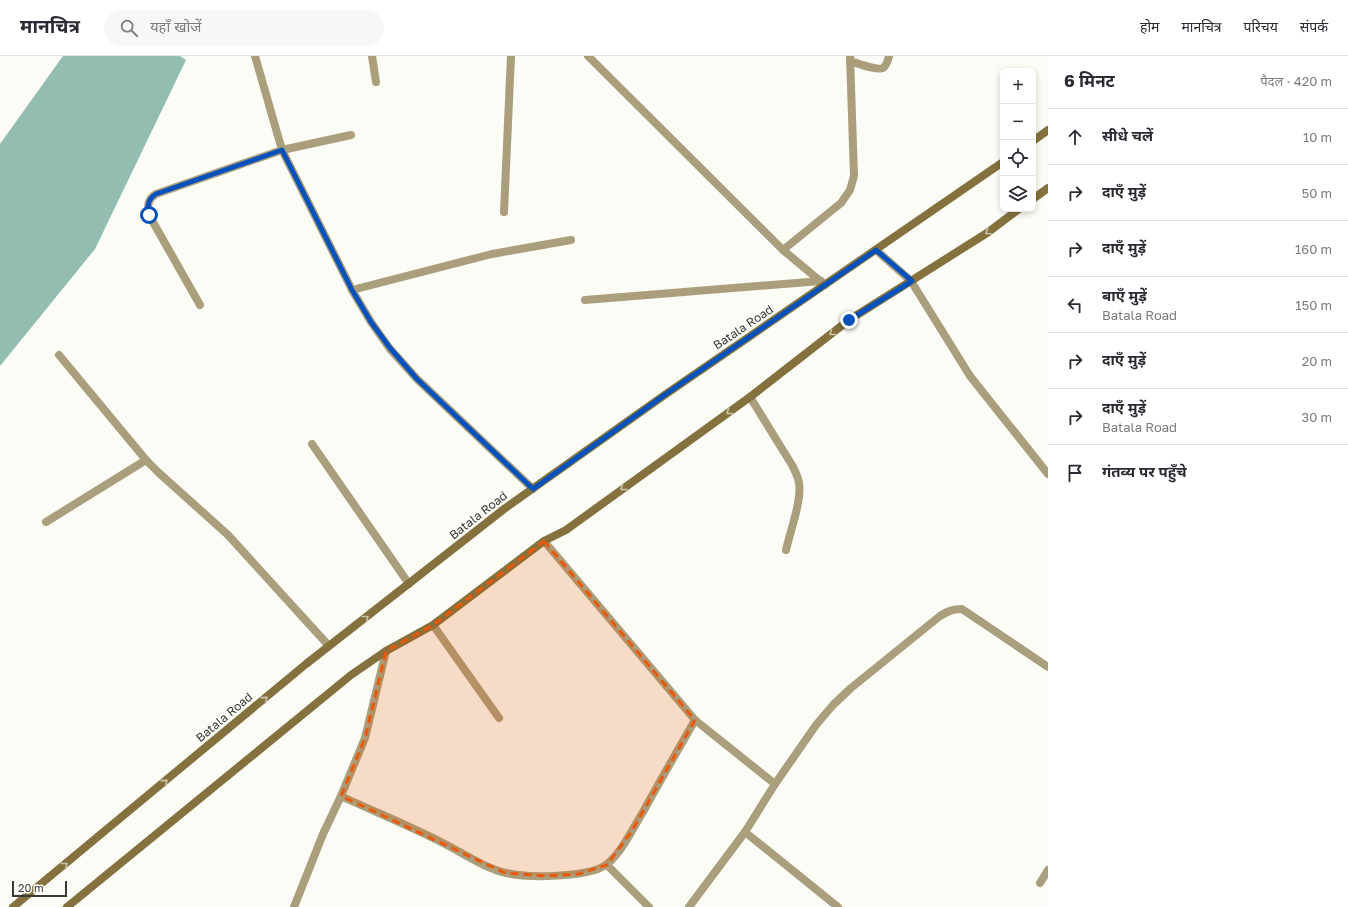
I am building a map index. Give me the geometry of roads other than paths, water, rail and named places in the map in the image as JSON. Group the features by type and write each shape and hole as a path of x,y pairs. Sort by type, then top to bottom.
{"main road":[{"path":"1034,140 1048,130"},
{"name":"Batala Road","path":"13,907 329,646 504,509 823,283 876,250 1000,164"},
{"path":"1036,197 1048,188"},
{"path":"67,907 351,675 386,651 433,625 544,541 566,530 750,397 849,320 987,233 1015,212"}],"street":[{"path":"255,56 282,150 352,290 371,322 390,348 417,379 533,489"},
{"path":"372,56 376,82"},
{"path":"504,212 511,56"},
{"path":"588,56 784,250 823,283"},
{"path":"784,250 842,203 850,190 854,176 850,59 877,69 882,68 887,63 889,56"},
{"path":"200,305 149,215 148,207 151,198 156,194 282,150 351,135"},
{"path":"352,290 492,254 571,240"},
{"path":"876,250 912,281 970,376 1048,474"},
{"path":"585,300 823,283"},
{"path":"59,355 146,460 228,535 329,646"},
{"path":"750,397 797,474 799,484 798,502 786,550"},
{"path":"312,444 409,584"},
{"path":"46,522 146,460"},
{"path":"544,541 695,720 775,784"},
{"path":"689,907 745,832 775,784 816,725 833,705 851,688 948,610 962,609 1048,667"},
{"path":"433,625 499,718"},
{"path":"294,907 323,834 341,796 365,738 386,651"},
{"path":"341,796 442,842 491,868 505,873 516,875 553,876 594,871 607,865 619,851 632,831 695,720"},
{"path":"745,832 838,907"},
{"path":"607,865 649,907"},
{"path":"1040,883 1048,870"}]}
